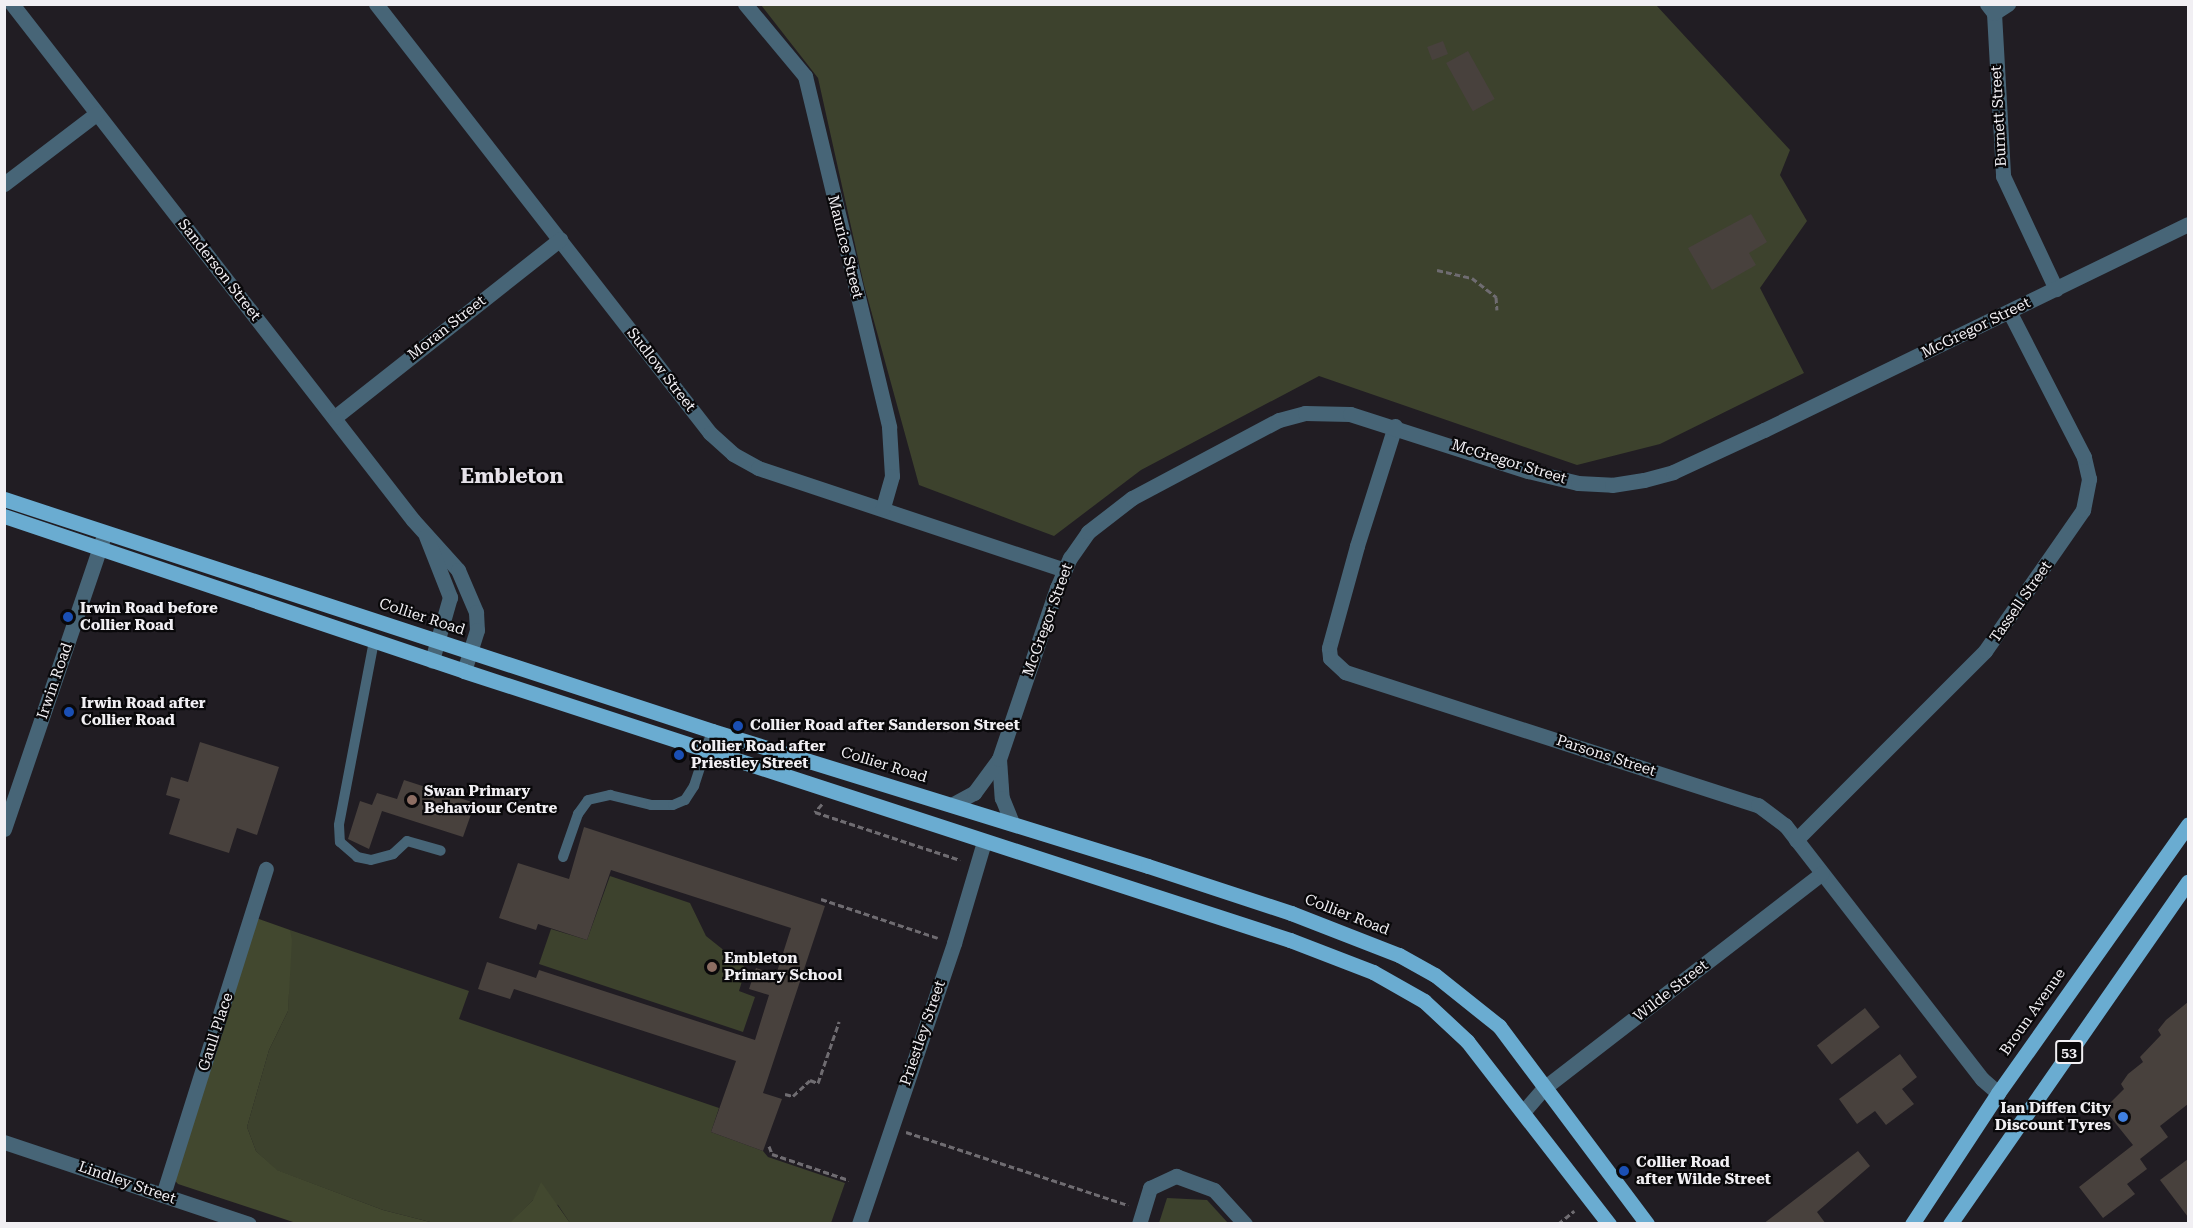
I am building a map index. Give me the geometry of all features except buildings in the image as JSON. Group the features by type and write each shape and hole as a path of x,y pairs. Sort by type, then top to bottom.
{"main road":[{"name":"Collier Road","path":"4,499 712,731 953,804 1291,913 1399,955 1435,975 1499,1026 1523,1054 1544,1088 1647,1224"},
{"path":"4,516 464,671 1290,940 1402,986 1447,1020 1523,1112 1609,1224"},
{"name":"Broun Avenue","path":"1912,1224 1998,1093 2188,825"},
{"name":"53","path":"1950,1224 2188,881"}],"street":[{"name":"Sanderson Street","path":"12,4 426,536 443,550 469,591 477,630 464,671"},
{"name":"Sudlow Street","path":"376,4 710,433 733,454 758,468 1064,570"},
{"name":"Maurice Street","path":"745,4 805,76 889,427 892,477 883,508"},
{"path":"1990,9 2008,4"},
{"name":"Burnett Street","path":"1990,9 2002,176 2056,289"},
{"path":"4,184 96,114"},
{"name":"McGregor Street","path":"953,804 974,793 999,759 1064,570 1088,532 1107,515 1279,420 1327,412 1395,426 1528,471 1578,483 1612,485 1644,480 1673,472 2010,313 2188,224"},
{"name":"Moran Street","path":"335,417 560,239"},
{"name":"Tassell Street","path":"1797,840 1986,651 2083,510 2089,479 2084,457 2010,313"},
{"name":"Parsons Street","path":"1395,426 1353,558 1329,648 1330,658 1345,672 1758,805 1785,825 1982,1079 1998,1093"},
{"name":"Irwin Road","path":"4,829 105,532"},
{"name":"Sanderson Street","path":"426,536 450,597 432,660"},
{"name":"McGregor Street","path":"999,759 1001,794 1012,823"},
{"name":"Priestley Street","path":"859,1224 954,943 984,842"},
{"name":"Gaull Place","path":"163,1195 266,868"},
{"name":"Wilde Street","path":"1523,1112 1544,1088 1822,873"},
{"name":"Lindley Street","path":"4,1142 249,1224"},
{"path":"1141,1217 1150,1188 1176,1176 1214,1190 1245,1224"}],"lane":[{"path":"374,641 339,825 340,842 357,857 371,860 393,854 407,841 441,851"},
{"path":"563,857 578,814 588,800 610,795 651,805 679,803 694,786 712,731"}],"path":[{"path":"1437,270 1472,278 1496,297 1497,310"},
{"path":"821,899 954,943"},
{"path":"785,1094 793,1096 810,1080 818,1083 839,1022"},
{"path":"890,1127 1141,1217"},
{"path":"769,1146 772,1154 849,1180"},
{"path":"1558,1224 1574,1210"}],"green space":[{"path":"761,5 1656,5 1790,150 1780,175 1807,221 1760,288 1804,373 1660,444 1577,465 1319,376 1141,470 1054,536 919,485 864,285 818,78"},
{"path":"610,876 690,903 706,936 746,968 739,991 755,997 743,1032 539,964 551,929 587,940"},
{"path":"253,917 290,930 292,940 288,1011 269,1050 247,1127 256,1151 277,1170 383,1210 434,1223 296,1223 178,1184 170,1175"},
{"path":"290,930 469,991 459,1019 719,1108 711,1132 763,1151 768,1157 845,1183 831,1223 570,1223 558,1205 533,1200 511,1223 434,1223 383,1210 276,1170 256,1151 247,1127 269,1050 288,1011"},
{"path":"541,1182 570,1223 510,1223 533,1200"},
{"path":"1167,1198 1207,1200 1228,1223 1159,1223"}],"place":[{"name":"Irwin Road before Collier Road","path":"68,617"},
{"name":"Irwin Road after Collier Road","path":"69,712"},
{"name":"Collier Road after Sanderson Street","path":"738,726"},
{"name":"Collier Road after Priestley Street","path":"679,755"},
{"name":"Swan Primary Behaviour Centre","path":"412,800"},
{"name":"Embleton Primary School","path":"712,967"},
{"name":"Ian Diffen City Discount Tyres","path":"2123,1117"},
{"name":"Collier Road after Wilde Street","path":"1624,1171"}],"district":[{"name":"Embleton","path":"512,476"}]}
